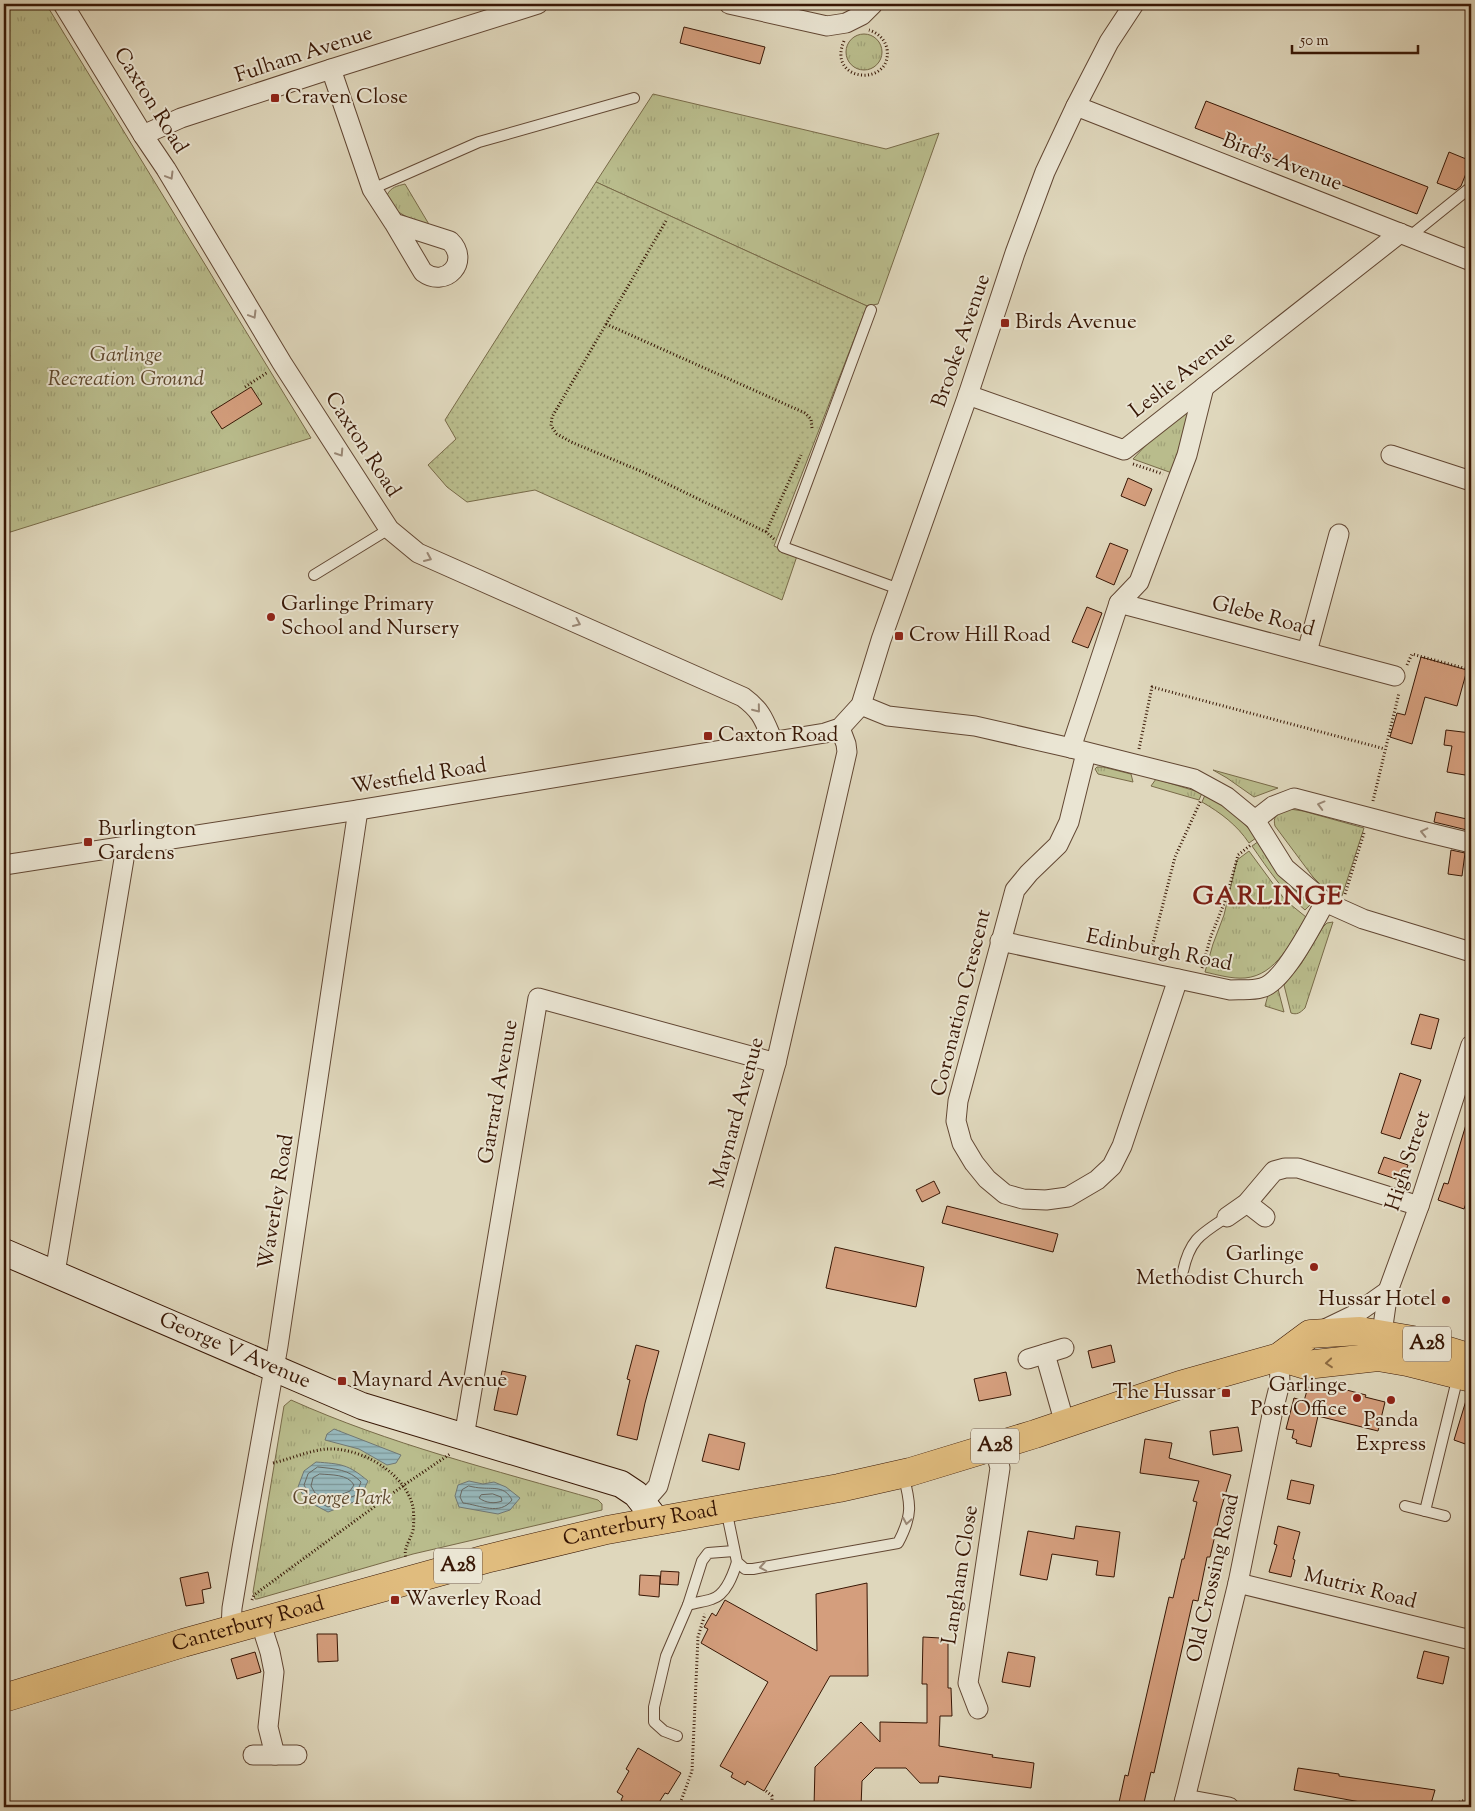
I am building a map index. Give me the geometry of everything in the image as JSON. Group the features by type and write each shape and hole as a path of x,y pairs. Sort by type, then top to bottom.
{"highway":[{"name":"A28","path":"1310,1334 1360,1331 1380,1346"},
{"name":"Canterbury Road","path":"4,1698 231,1629 255,1613 607,1530 650,1512 726,1509 839,1488 902,1473 1065,1424 1180,1385 1279,1357 1310,1334"},
{"name":"A28","path":"1279,1357 1306,1365 1380,1346 1413,1340 1467,1370"}],"main road":[{"name":"George V Avenue","path":"4,1252 362,1406 622,1484 636,1494 650,1512"}],"street":[{"name":"Caxton Road","path":"63,4 143,135 166,169 282,363 389,530 418,553 743,696 756,706 773,741"},
{"name":"Fulham Avenue","path":"143,135 181,118 538,4"},
{"path":"730,4 827,26 846,22 862,15 873,4"},
{"name":"Brooke Avenue","path":"861,705 899,589 968,395 1015,253 1045,172 1109,42 1134,4"},
{"path":"331,69 372,189 394,223"},
{"name":"Bird's Avenue","path":"1076,106 1471,261"},
{"name":"Leslie Avenue","path":"968,395 1124,450 1404,235"},
{"path":"1120,603 1139,582 1187,455 1204,387"},
{"path":"1391,455 1471,481"},
{"path":"1307,652 1339,534"},
{"name":"Glebe Road","path":"1120,603 1400,677"},
{"name":"Coronation Crescent","path":"1120,603 1078,750 1069,822 1058,845 1029,873 1015,890 958,1101 956,1121 962,1143 974,1163 988,1180 1006,1194 1023,1198 1046,1200 1068,1198 1097,1180 1112,1166 1122,1146 1178,980"},
{"path":"840,728 861,705 888,716 975,726 1194,780 1227,797 1260,827 1285,868 1333,906 1363,919 1471,952"},
{"name":"Westfield Road","path":"4,865 358,810 825,733 840,728"},
{"name":"Maynard Avenue","path":"650,1512 776,1062 847,752 840,728"},
{"path":"1260,827 1273,806 1294,798 1471,843"},
{"name":"Waverley Road","path":"231,1629 232,1608 273,1368 358,810"},
{"path":"55,1273 126,847"},
{"name":"Edinburgh Road","path":"1000,941 1230,990 1263,988 1278,976 1333,906"},
{"name":"Garrard Avenue","path":"464,1437 538,998 776,1062"},
{"name":"High Street","path":"1380,1346 1388,1291 1419,1206 1471,1045"},
{"path":"1227,1217 1247,1203 1274,1171 1285,1168 1298,1168 1419,1206"},
{"path":"1247,1203 1266,1217"},
{"path":"1310,1334 1354,1315 1388,1291"},
{"path":"1064,1348 1037,1356 1065,1424"},
{"name":"Old Crossing Road","path":"1184,1803 1238,1583 1280,1383 1279,1357"},
{"name":"Langham Close","path":"978,1709 968,1682 1000,1468 994,1446"},
{"name":"Mutrix Road","path":"1238,1583 1471,1640"},
{"path":"255,1613 270,1652 274,1672 268,1727 275,1755"},
{"path":"253,1755 297,1755"},
{"path":"1184,1803 1229,1807"}],"lane":[{"path":"372,189 479,142 634,98"},
{"path":"1404,235 1471,187"},
{"path":"871,310 784,547 899,589"},
{"path":"314,575 389,530"},
{"path":"1183,1272 1192,1244 1200,1235 1227,1217"},
{"path":"1425,1511 1467,1370"},
{"path":"726,1509 737,1562 745,1569 898,1543 906,1528 910,1503 902,1473"},
{"path":"1405,1506 1445,1516"},
{"path":"677,1736 664,1731 654,1722 654,1707 666,1656 682,1615 688,1605 702,1561 708,1554 734,1551"},
{"path":"688,1605 710,1600 721,1594 733,1574 737,1562"}],"path":[{"path":"849,35 841,47 843,62 847,69 853,73 860,76 868,76 881,68 887,54 883,40 878,34 871,30 863,29"},
{"path":"666,221 552,417 551,426 557,434 571,442 643,472 766,532 784,547"},
{"path":"606,324 805,413 811,419 813,427 810,434"},
{"path":"245,386 282,363"},
{"path":"766,532 804,448"},
{"path":"1124,450 1129,462 1178,479"},
{"path":"1333,906 1368,818 1400,677 1412,654 1471,670"},
{"path":"1136,765 1152,687 1385,749"},
{"path":"1146,973 1175,857 1207,786"},
{"path":"1198,984 1212,936 1227,896 1238,855 1260,827"},
{"path":"255,1613 254,1595 404,1485 451,1454 454,1446 464,1437"},
{"path":"256,1467 324,1449 345,1450 366,1457 404,1485 413,1507 413,1529 404,1551 406,1562"},
{"path":"681,1807 681,1801 692,1771 698,1637 710,1600"},
{"path":"766,1791 772,1796 772,1807"},
{"path":"1446,1807 1471,1798"}],"green space":[{"name":"Garlinge Recreation Ground","path":"4,4 46,4 311,438 4,534"},
{"path":"864,34 871,35 877,39 881,45 881,59 877,65 871,69 864,70 857,69 851,65 847,59 846,52 847,45 851,39 857,35"},
{"path":"653,94 886,149 939,133 878,304 867,306 596,182"},
{"path":"596,182 867,306 774,546 797,556 782,600 535,490 467,502 447,487 428,465 456,439 445,420"},
{"path":"405,184 430,226 412,220 395,210 387,195 392,189"},
{"path":"1188,411 1172,473 1133,459 1161,429"},
{"path":"1097,767 1131,774 1133,782 1098,774 1095,769"},
{"path":"1213,770 1278,788 1254,797"},
{"path":"1156,779 1202,793 1199,800 1151,786"},
{"path":"1205,795 1233,814 1256,838 1249,843 1228,820 1202,802"},
{"path":"1290,809 1364,828 1342,896 1321,885 1313,877 1275,826 1276,816"},
{"path":"1259,841 1293,889 1309,902 1310,905 1305,910 1283,888 1252,846"},
{"path":"1249,851 1285,900 1306,917 1289,946 1266,971 1256,976 1245,978 1205,972 1224,915 1237,860"},
{"path":"1333,922 1305,1008 1298,1013 1291,1013 1284,985 1301,964 1323,927 1327,923"},
{"path":"1278,989 1284,1012 1265,1006 1268,995"},
{"name":"George Park","path":"291,1400 328,1416 404,1443 598,1500 602,1504 602,1510 413,1554 255,1599 253,1592 284,1406"}],"water":[{"path":"334,1429 401,1455 396,1463 387,1465 359,1449 325,1440 327,1434"},
{"path":"316,1462 344,1466 355,1471 368,1481 359,1500 328,1512 307,1501 298,1487 304,1471"},
{"path":"469,1481 483,1484 494,1482 506,1487 520,1498 510,1510 498,1514 459,1507 455,1496 458,1485"}],"building":[{"path":"684,27 765,47 760,64 680,43"},
{"path":"1206,101 1428,187 1417,214 1195,128"},
{"path":"1449,152 1471,161 1461,186 1456,190 1437,183"},
{"path":"251,387 262,404 222,429 211,412"},
{"path":"1128,478 1152,489 1145,506 1121,496"},
{"path":"1110,543 1128,550 1114,585 1096,577"},
{"path":"1087,607 1102,613 1088,648 1072,642"},
{"path":"1421,657 1467,670 1457,706 1425,697 1412,744 1390,737 1397,713 1405,715"},
{"path":"1446,730 1471,733 1471,776 1447,772 1452,746 1444,745"},
{"path":"1436,812 1471,820 1471,831 1434,822"},
{"path":"1451,850 1465,853 1462,876 1448,874"},
{"path":"1420,1014 1439,1019 1431,1049 1411,1044"},
{"path":"1400,1073 1421,1080 1400,1139 1381,1133"},
{"path":"1468,1118 1471,1118 1471,1189 1464,1209 1438,1200 1444,1183 1448,1184"},
{"path":"1384,1157 1408,1165 1402,1181 1378,1173"},
{"path":"934,1181 940,1193 922,1202 916,1190"},
{"path":"947,1206 1058,1234 1053,1252 942,1223"},
{"path":"835,1247 924,1267 916,1307 826,1288"},
{"path":"636,1345 659,1351 637,1440 617,1435 630,1380 627,1379"},
{"path":"1111,1345 1115,1362 1092,1368 1088,1351"},
{"path":"502,1371 526,1376 517,1415 494,1410"},
{"path":"1006,1372 1011,1395 979,1401 974,1379"},
{"path":"1308,1387 1333,1394 1335,1387 1385,1402 1378,1431 1318,1416 1311,1447 1296,1443 1297,1440 1292,1438 1294,1430 1286,1429 1294,1398 1304,1401"},
{"path":"1468,1394 1471,1394 1471,1446 1454,1440"},
{"path":"1238,1427 1242,1451 1213,1455 1210,1431"},
{"path":"709,1434 745,1443 739,1470 702,1461"},
{"path":"1145,1439 1172,1443 1169,1458 1231,1475 1210,1557 1207,1557 1198,1601 1193,1600 1154,1773 1151,1772 1143,1807 1118,1807 1125,1775 1128,1776 1169,1597 1173,1598 1182,1559 1184,1559 1197,1502 1193,1501 1199,1481 1140,1473"},
{"path":"1291,1480 1314,1485 1310,1504 1287,1499"},
{"path":"1076,1526 1120,1532 1114,1577 1096,1575 1098,1561 1052,1554 1047,1580 1020,1575 1028,1531 1074,1539"},
{"path":"1278,1526 1300,1532 1293,1559 1295,1560 1291,1577 1269,1572 1277,1545 1274,1544"},
{"path":"661,1571 679,1572 678,1585 660,1584"},
{"path":"208,1572 211,1588 202,1590 204,1603 186,1606 180,1578"},
{"path":"640,1575 660,1576 659,1597 639,1595"},
{"path":"867,1583 868,1676 830,1676 764,1791 747,1781 745,1785 731,1777 733,1773 720,1766 768,1682 701,1643 708,1629 704,1627 712,1613 716,1616 725,1600 817,1651 816,1594"},
{"path":"317,1634 337,1634 338,1661 318,1662"},
{"path":"923,1637 940,1638 940,1642 948,1642 948,1688 951,1688 952,1716 940,1716 939,1746 1034,1763 1031,1788 939,1776 938,1783 920,1783 906,1768 875,1768 862,1781 861,1807 814,1807 815,1767 861,1722 880,1742 880,1722 927,1723 927,1684 922,1684"},
{"path":"1424,1651 1449,1657 1443,1684 1417,1678"},
{"path":"255,1652 261,1672 237,1679 231,1659"},
{"path":"1008,1652 1035,1657 1030,1687 1002,1682"},
{"path":"638,1748 681,1773 668,1794 665,1793 656,1807 632,1807 621,1800 623,1796 617,1792 629,1771 626,1769"},
{"path":"1298,1768 1435,1790 1430,1807 1377,1805 1294,1790"}],"place":[{"name":"Craven Close","path":"275,98"},
{"name":"Birds Avenue","path":"1005,323"},
{"name":"Garlinge Primary School and Nursery","path":"271,617"},
{"name":"Crow Hill Road","path":"899,636"},
{"name":"Caxton Road","path":"708,736"},
{"name":"Burlington Gardens","path":"88,842"},
{"name":"Garlinge Methodist Church","path":"1314,1267"},
{"name":"Hussar Hotel","path":"1446,1300"},
{"name":"Maynard Avenue","path":"342,1381"},
{"name":"The Hussar","path":"1226,1393"},
{"name":"Garlinge Post Office","path":"1357,1398"},
{"name":"Panda Express","path":"1391,1400"},
{"name":"Waverley Road","path":"395,1600"}],"district":[{"name":"GARLINGE","path":"1268,897"}]}
